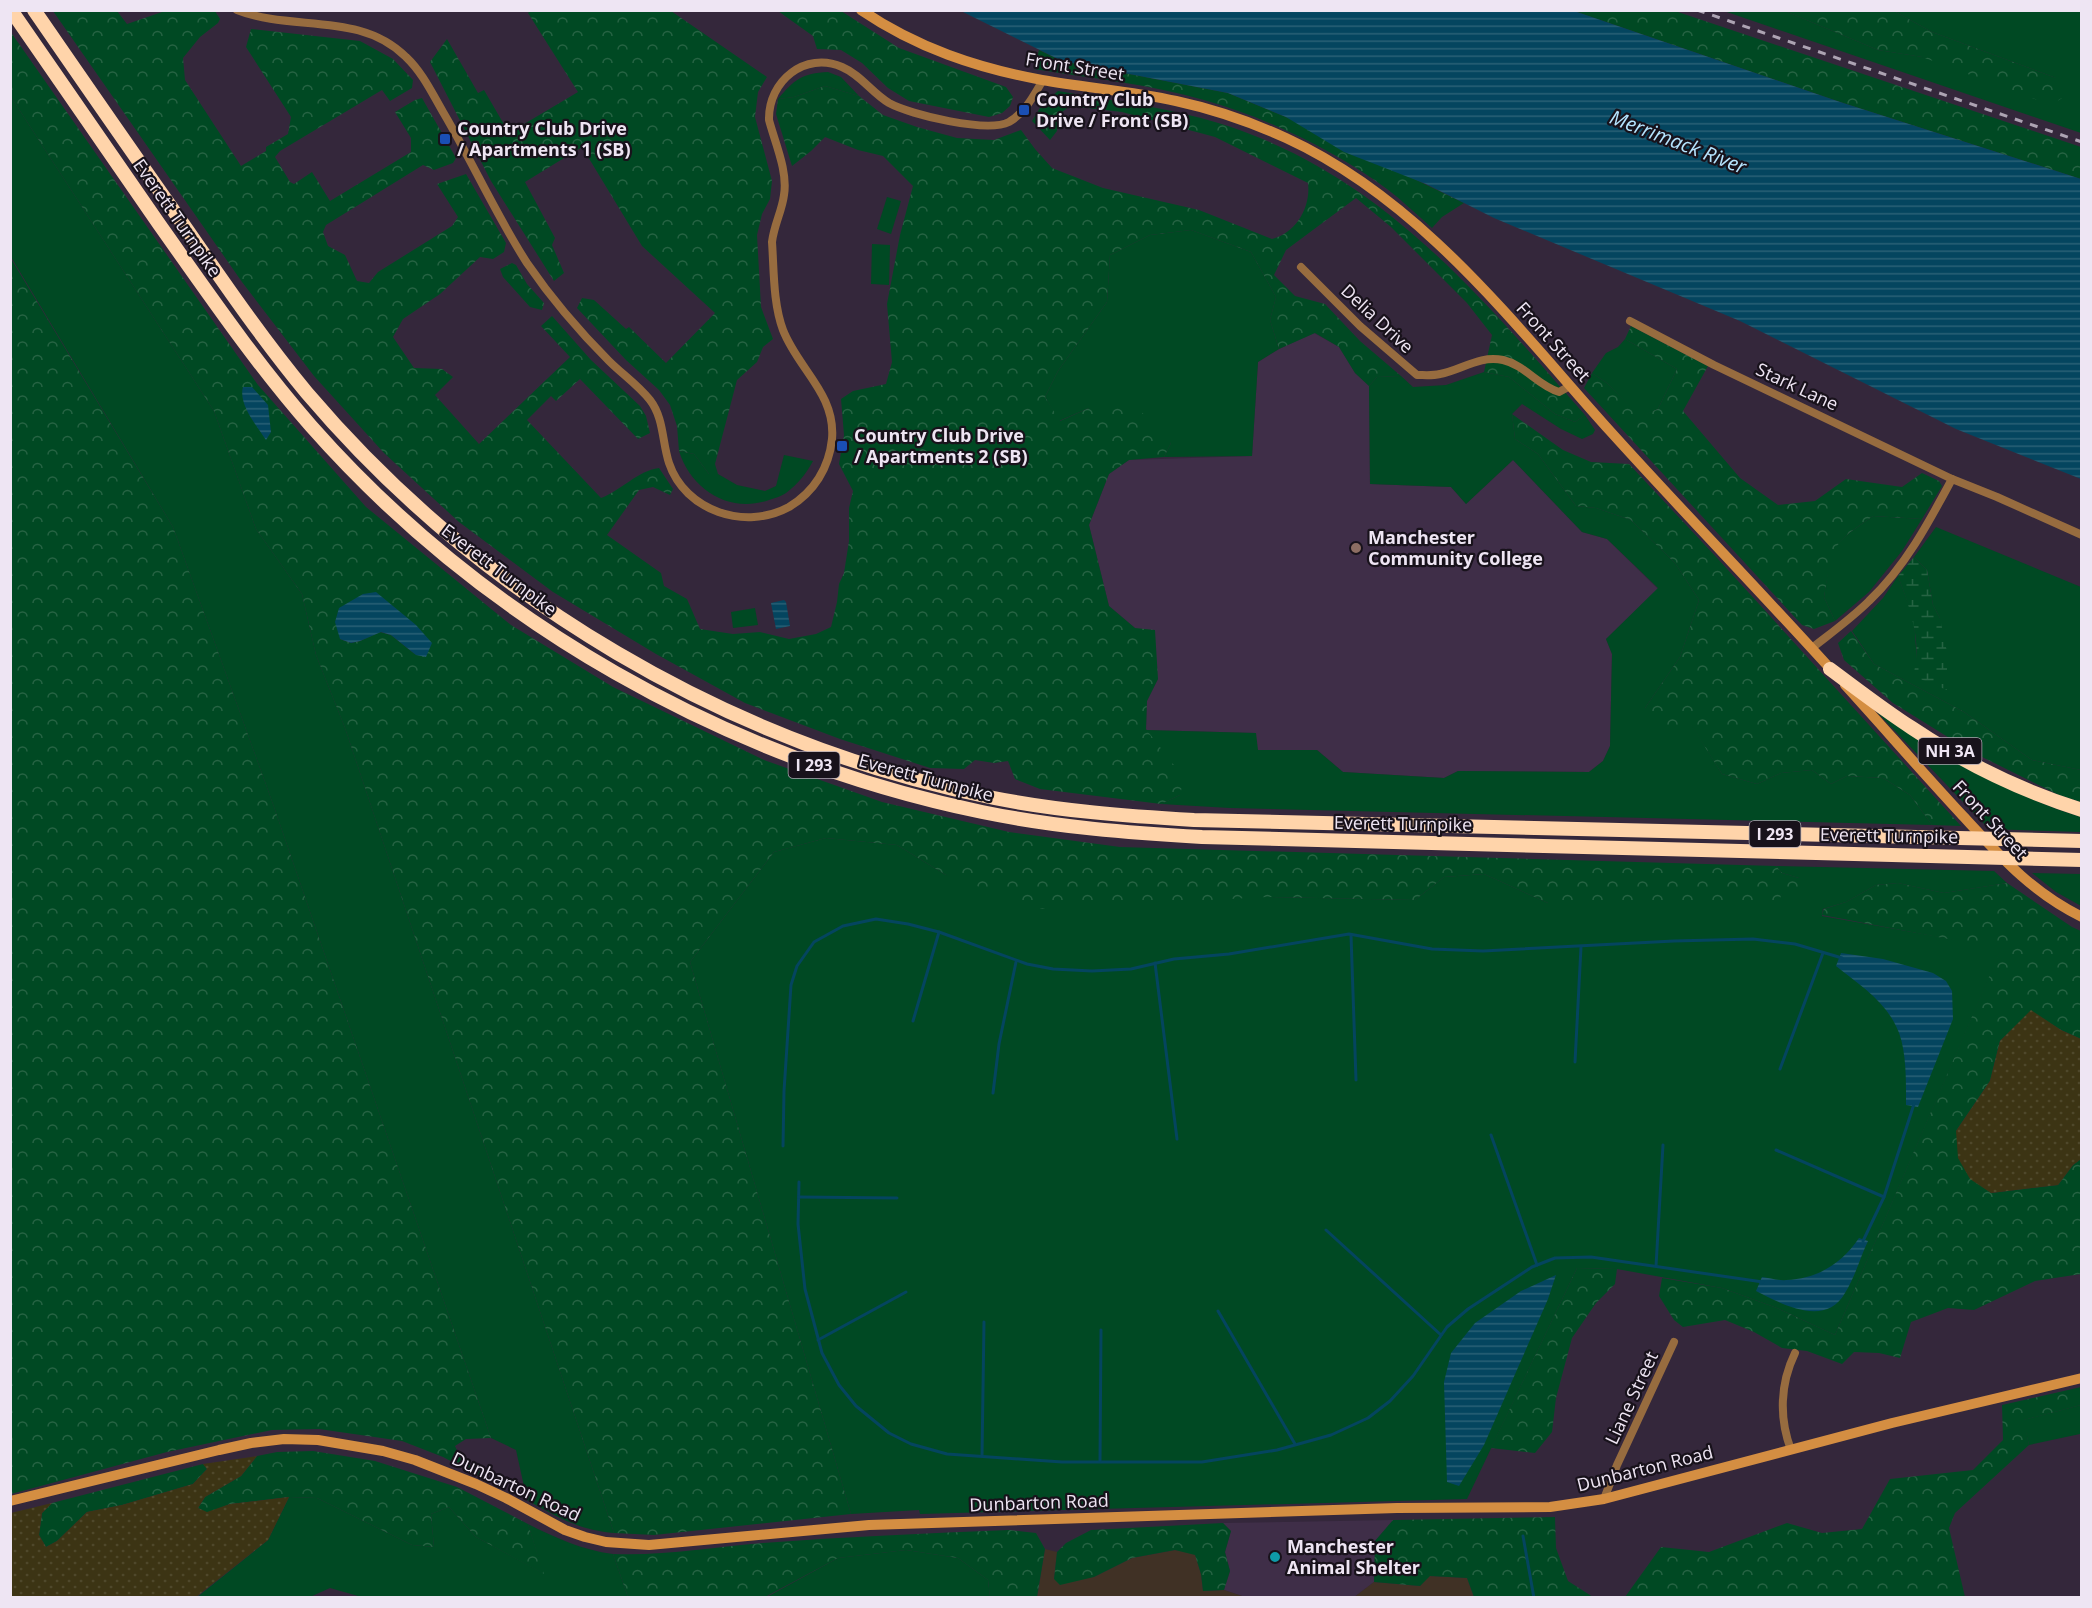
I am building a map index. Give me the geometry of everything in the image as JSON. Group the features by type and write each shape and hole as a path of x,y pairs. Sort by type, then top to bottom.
{"highway":[{"name":"Everett Turnpike","path":"11,10 242,342 305,418 357,475 388,505 455,562 561,640 636,685 744,737 836,773 942,803 1027,821 1126,833 1202,837 2082,860"},
{"name":"Everett Turnpike","path":"34,10 280,359 367,458 448,533 535,600 628,659 745,719 827,752 911,778 997,799 1084,812 1194,820 2082,841"},
{"name":"NH 3A","path":"1830,669 1912,728 1968,761 2027,790 2082,810"}],"street":[{"path":"237,10 262,18 327,24 359,30 390,44 405,56 428,86 529,265 587,339 651,401 661,421 670,465 682,486 698,502 708,508 727,515 746,518 764,516 784,509 812,489 828,459 832,435 827,402 794,354 778,314 772,242 773,231 783,203 785,183 769,120 769,111 778,84 790,73 807,64 816,62 835,64 854,74 882,98 900,108 986,127 1007,123 1018,116 1043,80"},
{"name":"Front Street","path":"861,10 898,34 943,54 1001,72 1155,97 1220,113 1282,136 1341,168 1378,192 1444,249 2015,872 2049,899 2082,917"},
{"name":"Delia Drive","path":"1301,267 1360,326 1417,375 1442,374 1481,360 1495,359 1514,364 1549,389 1560,392 1570,386"},
{"name":"Stark Lane","path":"1630,321 1694,355 1952,479 1997,496 2082,535"},
{"path":"1812,648 1863,607 1885,585 1918,540 1952,479"},
{"name":"Liane Street","path":"1604,1499 1617,1465 1674,1342"},
{"path":"1791,1450 1782,1415 1784,1382 1795,1353"},
{"name":"Dunbarton Road","path":"10,1501 208,1452 284,1439 318,1440 350,1445 415,1460 506,1497 565,1530 585,1537 627,1544 671,1543 869,1525 1397,1508 1550,1507 1604,1499 1903,1421 2082,1378"}],"shaded area":[{"name":"Manchester Community College","path":"1314,333 1339,347 1355,373 1369,386 1370,484 1451,487 1466,504 1513,460 1582,532 1607,539 1658,589 1606,639 1612,654 1610,746 1603,761 1589,772 1458,771 1444,778 1343,772 1317,750 1257,750 1255,733 1146,730 1147,701 1158,679 1135,628 1109,606 1089,525 1109,474 1129,460 1252,456 1258,362 1279,349"},
{"path":"1393,1520 1375,1541 1374,1582 1353,1598 1245,1597 1224,1590 1230,1571 1225,1552 1231,1531 1223,1523"},
{"path":"1045,1549 1057,1552 1054,1579 1094,1577 1132,1558 1175,1550 1195,1554 1203,1591 1224,1590 1245,1597 1037,1598"},
{"path":"1429,1576 1467,1578 1474,1597 1353,1598 1374,1582 1420,1586"}],"green space":[{"path":"53,11 117,11 127,24 165,11 215,11 220,19 218,23 200,37 183,58 185,80 241,166 288,134 291,117 246,47 251,29 360,41 393,59 413,80 412,88 390,101 382,90 280,151 275,157 290,182 294,184 312,172 330,201 411,152 411,138 395,112 422,98 456,158 453,163 434,170 423,165 326,225 323,232 328,246 345,255 357,281 369,283 378,272 452,226 458,217 437,184 466,174 506,243 504,252 493,259 480,257 440,294 403,319 393,337 414,368 442,369 453,377 435,395 479,444 570,357 541,326 552,316 591,360 640,406 646,416 650,433 638,439 580,379 556,401 551,396 527,420 601,498 644,473 659,468 673,489 670,495 653,487 639,490 607,535 661,573 664,586 687,599 700,629 733,634 760,632 789,639 816,634 831,627 839,584 844,573 849,541 849,508 853,491 839,464 844,435 841,399 853,391 886,384 892,362 887,304 900,235 913,186 883,156 858,150 825,137 792,166 776,114 778,99 794,97 825,86 859,96 883,115 957,138 994,140 1021,130 1052,168 1103,188 1199,210 1272,239 1288,231 1300,218 1307,201 1308,183 1215,137 1122,112 1070,106 1058,115 1057,131 1050,140 1032,121 1043,103 1058,91 1189,115 1231,127 1286,150 1337,178 1384,210 1427,247 1508,328 1585,415 1575,422 1555,414 1509,377 1484,372 1492,335 1467,303 1391,227 1356,198 1286,250 1274,275 1295,296 1325,304 1360,341 1401,376 1377,377 1369,386 1355,373 1339,347 1315,333 1279,349 1270,320 1276,297 1251,252 1191,230 1150,235 1110,255 1107,302 1058,371 1045,397 1060,421 1089,408 1132,402 1171,443 1164,457 1129,460 1109,474 1089,525 1109,606 1135,628 1155,630 1158,679 1147,701 1146,729 1184,778 1180,795 1161,804 1040,789 1015,779 1008,761 994,763 975,760 964,769 930,768 840,739 745,703 656,654 553,592 459,522 384,453 314,376 242,282"},
{"path":"530,11 671,11 767,77 758,92 755,117 772,181 770,199 762,214 757,235 761,307 773,339 763,347 757,362 737,380 715,464 718,474 709,474 694,454 679,451 677,426 670,405 659,390 626,360 577,308 582,298 594,300 626,329 629,327 666,363 715,313 642,246 582,147 525,182 555,238 552,245 564,273 554,281 491,181 430,62 447,39 478,93 484,90 509,133 578,92 528,13"},
{"path":"778,11 841,11 899,48 1006,87 1013,97 1010,106 1002,113 989,117 909,101 888,88 862,63 841,50 817,49 813,36"},
{"path":"1574,11 1675,11 2081,147 2081,179 1840,102"},
{"path":"1724,11 1785,11 1878,50 2056,78 1932,32 1894,11 2081,11 2081,133"},
{"path":"1785,11 1894,11 1932,32 2056,78 2067,95 2051,105 1922,57 1878,50"},
{"path":"10,31 258,385 366,507 511,625 613,687 764,760 882,802 1009,832 1120,847 1776,866 1782,873 1799,878 1800,887 1781,895 1778,907 1548,903 1484,874 1444,877 1415,900 1267,897 1039,909 946,875 897,845 826,838 774,852 690,962 851,1514 654,1535 614,1533 345,728 316,655 302,594 256,529 214,411 11,97","holes":["363,594 416,655 391,635 380,632 351,643 340,639"]},
{"path":"1039,50 1062,61 1228,93 1286,117 1464,203 1442,217 1432,228 1367,175 1323,149 1275,126 1227,107 1183,94 1034,69"},
{"path":"828,72 841,77 859,96 825,86 794,97 778,99 799,79 811,74"},
{"path":"11,97 214,411 256,529 302,594 316,655 345,728 614,1533 579,1526 527,1500 516,1450 491,1438 273,804 173,527 11,257"},
{"path":"887,197 901,201 891,234 877,229"},
{"path":"1191,230 1251,252 1276,297 1270,320 1279,349 1258,362 1252,456 1164,457 1171,443 1089,408 1059,421 1045,397 1058,371 1107,302 1110,255 1150,235"},
{"path":"872,244 890,245 889,285 871,284"},
{"path":"10,257 173,527 273,804 491,1438 466,1439 455,1446 462,1461 487,1475 485,1479 443,1457 402,1441 319,1429 272,1430 167,1452 11,1494"},
{"path":"512,263 516,265 527,284 544,303 542,310 530,307 503,277 500,269"},
{"path":"1631,326 1708,366 1683,411 1740,478 1778,505 1815,501 1846,479 1902,487 1922,473 1939,481 1942,486 1922,519 1873,516 1849,533 1832,551 1824,597 1835,621 1814,629 1802,625 1584,388 1592,373 1607,383 1640,416 1658,409 1677,369 1625,339"},
{"path":"1625,339 1677,369 1658,409 1640,417 1607,383 1592,373 1606,353 1618,347"},
{"path":"1484,372 1509,377 1555,414 1575,422 1585,415 1595,430 1593,434 1582,439 1561,429 1522,404 1512,414 1515,439 1538,454 1576,506 1596,508 1631,520 1675,563 1699,600 1680,657 1645,708 1691,724 1722,774 1757,784 1781,773 1812,770 1831,784 1847,776 1883,778 1910,795 1932,825 1230,808 1161,804 1180,795 1146,730 1256,733 1258,750 1317,750 1343,772 1444,778 1458,771 1589,772 1603,761 1610,746 1612,654 1606,639 1658,588 1607,539 1582,532 1513,460 1466,504 1451,487 1370,484 1369,386 1377,377 1401,376 1413,387 1446,385"},
{"path":"1512,414 1563,450 1591,462 1629,464 1961,826 1932,825 1910,795 1883,778 1847,776 1831,784 1812,770 1781,773 1757,784 1722,774 1691,725 1654,726 1645,708 1680,657 1699,600 1675,563 1631,520 1596,508 1576,506 1538,454 1515,439"},
{"path":"679,451 694,454 709,474 718,474 737,485 765,491 776,486 784,455 813,461 794,486 784,494 754,504 740,504 727,501 702,487 685,465"},
{"path":"1873,516 1922,519 1902,551 1869,592 1835,621 1824,597 1831,551 1849,533"},
{"path":"1936,527 2081,587 2081,770 2032,760 1964,712 1874,664 1852,631 1883,598 1898,576 1914,619 1917,662 1940,618 1933,605 1927,570 1914,557"},
{"path":"1914,557 1927,570 1933,605 1940,618 1947,652 1947,690 1913,676 1917,651 1916,638 1911,613 1898,576"},
{"path":"755,608 758,625 733,628 731,612"},
{"path":"1851,631 1874,664 1964,712 2032,760 2081,770 2081,802 2059,795 1972,752 1893,703 1844,660 1838,643"},
{"path":"1873,708 1999,784 2081,817 2081,832 1989,829"},
{"path":"826,838 897,845 946,875 1267,897 1415,900 1444,877 1484,874 1548,903 1781,895 1799,878 1782,873 1776,866 1994,871 2007,883 1944,893 1898,883 1876,885 1846,902 1823,909 1822,916 2002,948 1835,1335 1777,1308 1722,1288 1617,1269 1577,1268 1467,1499 920,1514 919,1510 851,1514 690,962 774,852"},
{"path":"2032,873 2081,874 2081,906 2056,892"},
{"path":"1898,883 1944,893 2007,883 2081,931 2081,1039 2061,1030 2031,1011 2000,1041 1990,1081 1956,1131 1991,1193 2058,1185 2073,1165 2081,1159 2081,1274 2035,1281 1974,1310 1948,1308 1911,1322 1900,1358 1879,1353 1854,1352 1842,1364 1807,1351 1782,1348 1754,1332 1725,1320 1683,1327 1674,1320 1659,1296 1662,1278 1722,1288 1777,1308 1835,1335 2001,949 1822,915 1824,909 1846,902 1876,885"},
{"path":"1577,1268 1617,1269 1615,1284 1596,1303 1572,1338 1556,1398 1552,1432 1535,1453 1491,1448"},
{"path":"2081,1387 2081,1405 2024,1420 2029,1445 1955,1513 1949,1528 1965,1597 1625,1597 1661,1547 1709,1552 1787,1523 1822,1533 1862,1529 1890,1479 1973,1470 2003,1440 2002,1405"},
{"path":"2081,1405 2080,1434 2029,1445 2023,1420"},
{"path":"313,1451 375,1461 457,1487 528,1524 544,1574 476,1537 449,1507 431,1514 434,1547 412,1545 317,1498 289,1497 230,1504 207,1513 198,1508 205,1497 241,1476 257,1456 277,1452"},
{"path":"203,1464 207,1469 193,1484 122,1505 87,1512 57,1541 46,1547 39,1535 42,1513 52,1503"},
{"path":"289,1497 317,1498 412,1545 434,1547 431,1514 449,1507 476,1537 543,1573 528,1524 569,1543 613,1554 628,1597 365,1598 330,1588 310,1597 196,1598 268,1540"},
{"path":"1555,1517 1556,1548 1568,1581 1593,1597 1474,1597 1467,1578 1430,1576 1420,1586 1374,1582 1375,1541 1393,1520"},
{"path":"1223,1523 1231,1531 1225,1552 1230,1571 1224,1590 1203,1591 1195,1555 1175,1550 1132,1558 1094,1577 1060,1585 1054,1579 1057,1552 1066,1543 1091,1530"},
{"path":"1009,1530 1036,1533 1045,1549 1037,1597 990,1597 988,1580 958,1558 906,1550 838,1558 765,1597 628,1597 613,1554 669,1552 824,1539"},
{"path":"906,1550 958,1558 988,1580 990,1597 765,1598 838,1558"}],"sand":[{"path":"2031,1010 2061,1030 2081,1039 2081,1159 2073,1165 2058,1185 1991,1193 1970,1179 1958,1158 1956,1131 1990,1081 2000,1041"},
{"path":"257,1456 241,1476 205,1497 198,1508 207,1512 230,1504 289,1497 268,1540 196,1597 11,1597 11,1513 52,1503 42,1513 39,1535 46,1547 57,1541 87,1512 122,1505 193,1484 207,1469 203,1464"}],"water":[{"name":"Merrimack River","path":"961,11 1574,11 1840,102 2081,179 2081,479 1956,429 1740,321 1494,218 1426,184 1344,152 1286,117 1228,93 1062,61"},
{"path":"243,387 252,387 268,405 271,432 266,440 246,408 242,394"},
{"path":"376,592 416,625 432,643 426,657 416,655 391,635 381,632 351,643 340,639 335,622 339,608 363,594"},
{"path":"784,600 790,626 776,629 771,603"},
{"path":"1841,953 1883,959 1933,973 1946,981 1952,991 1953,1019 1918,1107 1906,1105 1904,1054 1896,1026 1877,1000 1836,966"},
{"path":"1859,1238 1868,1241 1852,1281 1836,1303 1826,1309 1815,1311 1790,1307 1756,1291 1762,1277 1783,1280 1798,1279 1819,1273 1845,1255"},
{"path":"1556,1275 1548,1299 1484,1445 1459,1486 1447,1482 1444,1382 1451,1353 1475,1323 1521,1291"}],"waterway":[{"path":"783,1146 791,985 797,966 814,942 843,926 876,919 939,932 1027,964 1053,969 1092,971 1131,969 1174,959 1229,954 1349,934 1432,949 1483,951 1753,939 1795,944 1842,958"},
{"path":"913,1021 939,932"},
{"path":"1351,935 1356,1080"},
{"path":"1575,1062 1581,947"},
{"path":"1780,1069 1823,953"},
{"path":"993,1093 999,1044 1016,962"},
{"path":"1155,963 1177,1139"},
{"path":"1863,1241 1884,1197 1914,1104"},
{"path":"1491,1135 1537,1265"},
{"path":"1656,1266 1663,1145"},
{"path":"1776,1150 1884,1197"},
{"path":"799,1182 798,1224 805,1289 822,1353 839,1385 856,1406 889,1433 911,1444 947,1454 1062,1462 1202,1462 1277,1450 1331,1435 1368,1418 1390,1401 1413,1376 1447,1327 1468,1309 1532,1267 1555,1258 1591,1257 1763,1282"},
{"path":"799,1197 897,1198"},
{"path":"1326,1230 1441,1335"},
{"path":"818,1340 906,1292"},
{"path":"1218,1311 1295,1444"},
{"path":"982,1456 984,1322"},
{"path":"1100,1461 1101,1330"},
{"path":"1523,1536 1534,1598"}],"railway":[{"path":"1697,10 2082,142"}],"place":[{"name":"Country Club Drive / Front (SB)","path":"1024,110"},
{"name":"Country Club Drive / Apartments 1 (SB)","path":"445,139"},
{"name":"Country Club Drive / Apartments 2 (SB)","path":"842,446"},
{"name":"Manchester Community College","path":"1356,548"},
{"name":"Manchester Animal Shelter","path":"1275,1557"}]}
